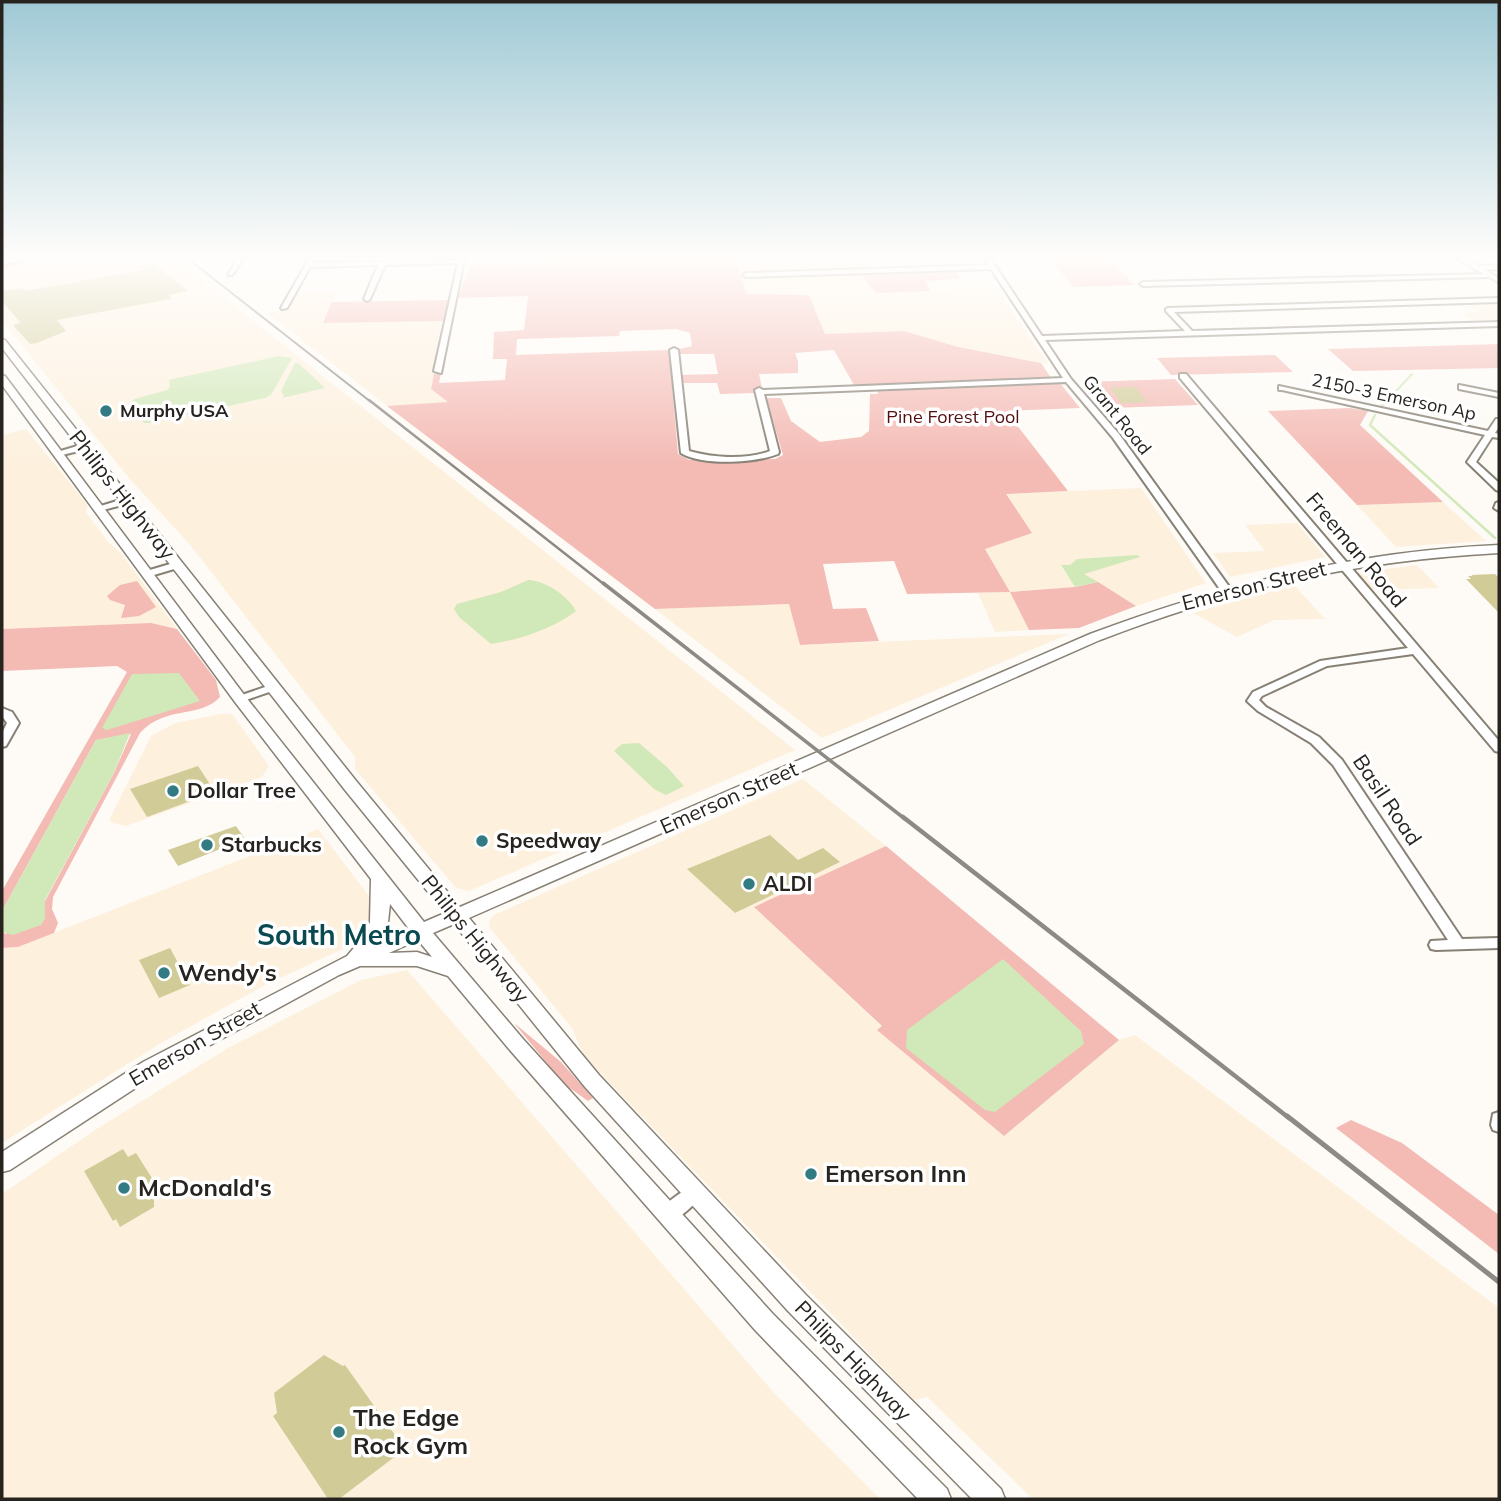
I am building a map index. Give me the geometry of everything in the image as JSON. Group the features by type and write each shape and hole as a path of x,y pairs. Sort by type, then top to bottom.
{"main road":[{"name":"Philips Highway","path":"2,342 455,916 592,1082 805,1311 991,1499"},
{"name":"Philips Highway","path":"2,378 240,699 421,932 667,1215 837,1399 937,1499"},
{"name":"Emerson Street","path":"2,1163 177,1052 351,961 1094,637 1226,590 1343,564 1499,549"},
{"path":"351,961 367,945 379,926 382,906 379,878"},
{"path":"351,961 417,959 454,971"}],"street":[{"path":"438,370 449,328"},
{"name":"Grant Road","path":"1034,328 1068,380 1116,436 1226,590"},
{"path":"1185,328 1190,333"},
{"path":"1041,338 1360,328"},
{"path":"674,350 685,453 692,456 773,455 775,453 760,391 1068,380"},
{"name":"Freeman Road","path":"1183,376 1499,748"},
{"path":"1462,387 1499,395"},
{"name":"2150-3 Emerson Ap","path":"1282,388 1495,435"},
{"path":"1499,421 1495,435 1471,462 1499,488"},
{"path":"58,453 84,447"},
{"path":"99,509 127,501"},
{"path":"147,574 177,565"},
{"name":"Basil Road","path":"1415,650 1324,663 1257,694 1253,701 1315,740 1328,752 1364,801 1458,944"},
{"path":"240,699 274,687"},
{"path":"2,743 12,728 7,715"},
{"path":"1436,945 1499,943"},
{"path":"667,1215 695,1193"}],"shaded area":[{"path":"8,328 262,328 795,750 469,891 456,888 355,769 355,757 191,546 130,479"},
{"path":"286,328 444,328 431,389 449,402 387,406"},
{"path":"823,328 1024,328 1049,364 958,347 904,331 825,334"},
{"path":"279,356 292,358 271,395 265,398 149,423 144,423 128,404 135,399 167,390 170,387 169,380"},
{"path":"295,363 325,388 282,398 284,396 281,391"},
{"path":"26,429 87,504 86,512 109,543 121,553 177,629 151,623 2,629 2,435"},
{"path":"1141,488 1206,583 1136,606 1083,574 1139,556 1077,559 1070,565 1061,566 1075,587 1010,592 985,548 1005,494"},
{"path":"1443,502 1486,541 1396,547 1357,505"},
{"path":"1297,523 1325,557 1230,577 1213,553 1265,551 1245,525"},
{"path":"1140,557 1084,574 1098,582 1075,587 1061,565 1070,565 1077,559"},
{"path":"1417,565 1439,588 1370,590 1357,573"},
{"path":"528,580 555,590 576,611 536,632 491,644 459,617 454,609 457,604 501,592"},
{"path":"1294,585 1325,619 1274,620 1237,637 1193,613"},
{"path":"1010,592 1029,630 995,632 978,593"},
{"path":"790,604 800,645 1069,634 822,738 655,609"},
{"path":"179,673 200,701 107,730 102,728 132,674"},
{"path":"232,714 269,766 262,777 126,826 111,822 110,818 151,736 175,723"},
{"path":"130,733 114,773 45,900 45,919 41,925 13,935 2,932 2,911 96,740"},
{"path":"639,743 684,786 666,795 654,789 614,751 622,744"},
{"path":"803,779 886,846 755,908 882,1027 878,1030 1004,1136 1119,1040 1135,1035 1499,1308 1499,1499 1033,1499 927,1397 914,1400 584,1056 572,1028 489,927 490,919 496,914"},
{"path":"318,829 375,904 376,917 364,939 265,985 161,1043 2,1143 2,948 18,947"},
{"path":"1003,959 1081,1031 1084,1044 995,1112 985,1110 906,1048 907,1030"},
{"path":"407,970 776,1395 880,1499 2,1499 2,1194 95,1130 228,1048 361,980"}],"green space":[{"name":"Pine Forest Pool","path":"524,328 823,328 825,334 904,331 958,347 1041,363 1051,378 854,385 834,350 795,353 798,373 759,374 762,388 755,388 756,393 720,394 717,383 680,383 678,375 718,374 714,354 677,354 679,349 692,346 690,333 676,329 620,331 619,336 517,339 516,355 669,350 678,454 689,460 775,459 783,455 766,398 781,398 791,421 820,442 861,437 869,431 870,394 878,394 877,390 1060,383 1080,408 1006,411 1068,491 1006,494 1032,533 985,549 1010,592 907,594 894,561 823,564 833,609 866,608 879,641 800,645 789,604 655,609 387,406 448,402 431,389 434,374 441,373 439,383 505,380 507,359 493,359 494,332"},
{"path":"1499,344 1499,368 1353,371 1328,349"},
{"path":"1275,355 1293,372 1171,375 1157,358"},
{"path":"1175,379 1198,405 1110,408 1083,382"},
{"path":"1350,408 1368,411 1360,425 1443,502 1357,505 1268,411"},
{"path":"137,581 156,607 139,616 121,618 125,605 110,600 107,596 120,585"},
{"path":"1098,582 1136,606 1079,628 1029,630 1010,592 1075,587"},
{"path":"151,623 177,629 216,680 220,697 203,708 160,719 140,733 53,897 52,909 58,923 54,933 18,947 2,948 2,932 6,934 44,903 114,773 131,734 96,740 2,911 2,891 127,672 117,666 2,671 2,629"},
{"path":"886,846 1119,1040 1004,1136 877,1030 882,1026 754,907"},
{"path":"514,1023 561,1062 593,1098 588,1101 564,1084"},
{"path":"1351,1120 1402,1143 1499,1215 1499,1254 1336,1128"}],"building":[{"path":"16,328 64,328 66,331 37,343 30,344"},
{"path":"1135,387 1147,402 1121,403 1110,388"},
{"path":"1495,574 1499,578 1499,613 1466,579 1471,579 1468,576 1473,576 1471,575"},
{"name":"Dollar Tree","path":"198,766 215,792 147,817 130,789"},
{"name":"Starbucks","path":"236,826 245,839 178,866 168,850"},
{"name":"ALDI","path":"770,835 798,860 823,848 840,862 735,913 687,869"},
{"name":"Wendy's","path":"170,948 190,985 159,998 139,960"},
{"name":"McDonald's","path":"123,1149 128,1157 136,1153 157,1186 149,1191 154,1198 154,1207 120,1227 116,1219 113,1221 84,1171"},
{"name":"The Edge Rock Gym","path":"324,1355 345,1365 405,1449 339,1499 328,1499 273,1416 277,1413 274,1393"}],"waterway":[{"path":"1386,402 1412,374"},
{"path":"1381,407 1386,402"},
{"path":"1375,415 1370,425 1495,538"}],"railway":[{"path":"277,328 371,402"},
{"path":"369,400 605,585"},
{"path":"603,583 905,819"},
{"path":"903,817 1289,1118"},
{"path":"1287,1116 1499,1282"}],"place":[{"name":"Murphy USA","path":"106,411"},
{"name":"Dollar Tree","path":"173,791"},
{"name":"Speedway","path":"482,841"},
{"name":"Starbucks","path":"207,845"},
{"name":"ALDI","path":"749,884"},
{"name":"Wendy's","path":"164,973"},
{"name":"Emerson Inn","path":"811,1174"},
{"name":"McDonald's","path":"124,1188"},
{"name":"The Edge Rock Gym","path":"339,1432"}],"district":[{"name":"South Metro","path":"339,935"}]}
